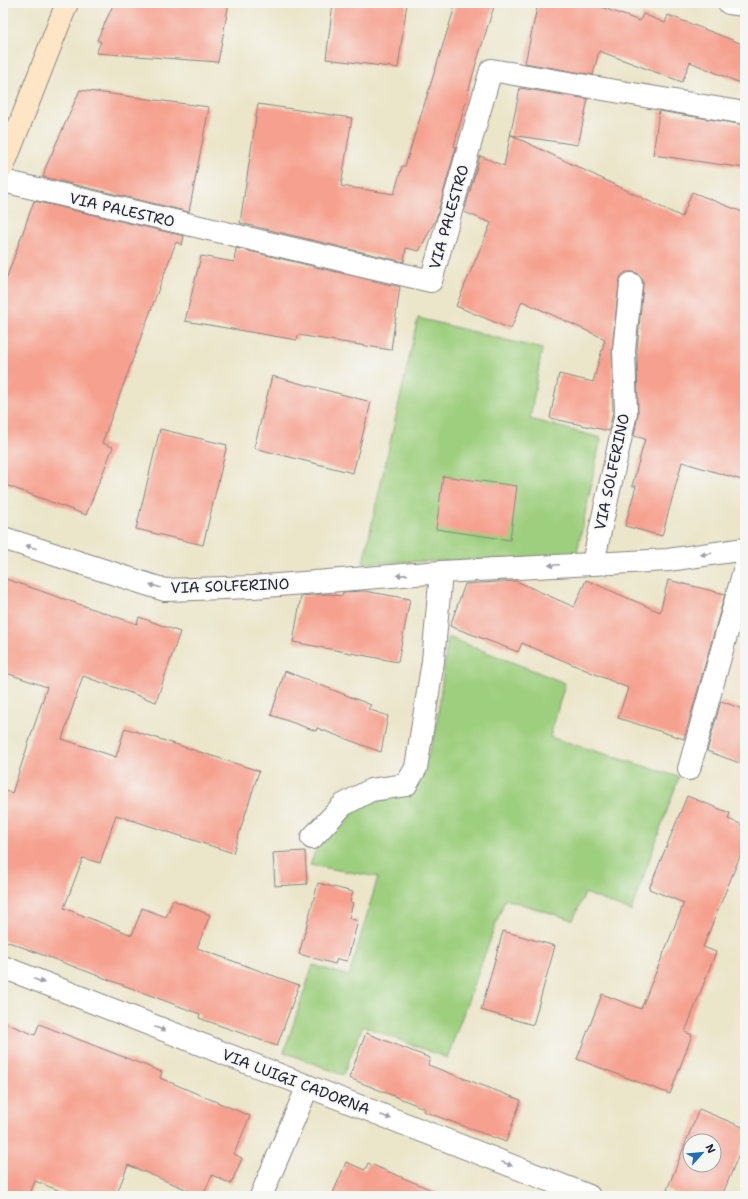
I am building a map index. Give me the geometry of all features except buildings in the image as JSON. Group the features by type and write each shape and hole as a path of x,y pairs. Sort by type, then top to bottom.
{"main road":[{"path":"3,167 67,3"}],"street":[{"path":"729,3 745,5"},
{"name":"VIA PALESTRO","path":"3,181 431,281 491,70 745,113"},
{"name":"VIA SOLFERINO","path":"593,563 626,413 624,350 631,284"},
{"name":"VIA SOLFERINO","path":"3,538 165,590 253,587 441,572 668,560 745,549"},
{"path":"689,769 745,567"},
{"path":"312,838 343,805 371,790 406,785 416,768 433,661 441,572"},
{"name":"VIA LUIGI CADORNA","path":"3,967 589,1196"},
{"path":"261,1196 308,1086"}],"green space":[{"path":"418,318 542,349 530,419 601,438 576,557 363,563"},
{"path":"448,637 565,683 550,737 679,777 631,911 585,893 573,920 505,899 447,1058 363,1026 343,1075 284,1052 313,965 349,976 378,877 310,865 316,849 346,816 370,803 395,796 427,759 436,729"}]}
